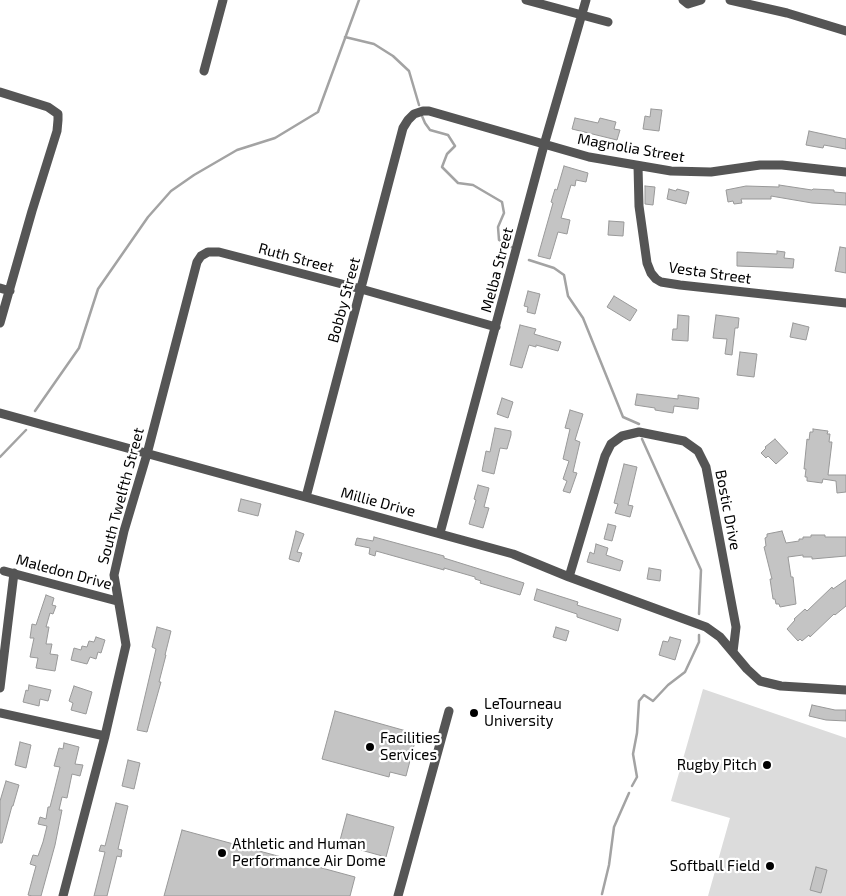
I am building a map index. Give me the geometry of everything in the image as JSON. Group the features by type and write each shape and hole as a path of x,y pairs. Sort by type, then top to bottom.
{"street":[{"path":"204,71 223,0"},
{"path":"526,0 608,22"},
{"name":"Melba Street","path":"440,533 544,145 586,0"},
{"path":"683,0 688,4 701,0"},
{"path":"730,0 787,13 846,31"},
{"path":"0,92 41,104 58,114 57,131 0,323"},
{"name":"Magnolia Street","path":"416,113 423,111 435,112 589,157 638,166 691,173 782,165 846,172"},
{"name":"Bobby Street","path":"306,498 403,128 416,113"},
{"name":"Vesta Street","path":"638,166 640,206 647,263 650,273 656,279 665,283 680,285 846,304"},
{"name":"Ruth Street","path":"205,253 219,252 496,327"},
{"name":"South Twelfth Street","path":"63,896 105,736 126,645 114,575 124,531 147,454 197,262 200,256 205,253"},
{"path":"0,288 10,291"},
{"name":"Millie Drive","path":"0,413 513,554 569,578 706,627 720,637 733,652"},
{"name":"Bostic Drive","path":"569,578 605,456 611,444 622,436 639,432 684,442 698,451 706,467 736,627 733,652"},
{"name":"Maledon Drive","path":"4,571 117,601"},
{"path":"0,688 14,574"},
{"path":"733,652 752,675 765,682 846,690"},
{"path":"398,896 450,711"},
{"path":"0,713 105,736"}],"shaded area":[{"path":"703,689 846,738 846,896 708,896 730,818 671,801"}],"building":[{"path":"651,109 662,110 659,131 643,129 645,116 650,117"},
{"path":"575,118 598,123 600,118 616,122 614,129 620,130 617,140 572,129"},
{"path":"809,131 846,139 846,149 824,145 823,148 806,145"},
{"path":"564,166 588,173 586,182 576,180 575,186 571,185 561,218 570,220 567,234 558,232 550,259 538,256 553,203 551,202 555,189 557,190"},
{"path":"779,185 812,190 834,190 834,192 846,193 846,205 812,203 771,196 771,199 741,199 742,203 734,204 733,201 728,202 726,190 746,186 779,187"},
{"path":"645,186 655,187 653,205 645,204"},
{"path":"669,189 689,192 686,204 667,199"},
{"path":"609,221 624,222 623,236 608,235"},
{"path":"840,247 846,248 846,273 835,271"},
{"path":"777,251 785,252 784,258 794,259 793,268 737,266 737,252 777,254"},
{"path":"528,291 540,294 535,314 527,312 528,307 524,306"},
{"path":"614,296 637,310 630,321 607,307"},
{"path":"678,315 689,316 688,341 672,340 673,329 677,329"},
{"path":"716,315 739,318 738,328 735,328 732,355 725,354 727,339 713,338"},
{"path":"793,323 809,327 806,340 790,337"},
{"path":"520,325 536,329 534,334 561,342 558,351 529,345 522,368 510,365"},
{"path":"740,352 757,354 754,377 737,375"},
{"path":"637,394 678,399 678,395 699,398 698,409 674,406 673,413 655,410 655,408 635,405"},
{"path":"502,398 513,402 508,418 497,414"},
{"path":"570,410 583,414 575,440 580,442 573,472 577,473 570,493 563,491 567,481 563,479 569,461 563,459 570,429 565,428"},
{"path":"495,428 511,431 511,435 507,449 500,448 494,474 482,471 486,451 490,452"},
{"path":"813,429 828,431 827,434 830,434 829,442 832,442 828,475 846,475 846,492 837,493 836,481 823,479 822,483 807,481 807,477 805,477 806,469 804,469 807,439 809,440 810,432 813,432"},
{"path":"775,439 788,453 776,464 768,456 766,458 761,453"},
{"path":"624,464 637,467 628,505 633,506 630,517 615,513 618,504 614,503"},
{"path":"478,485 489,488 484,507 489,508 483,528 469,524"},
{"path":"241,499 261,504 258,516 238,511"},
{"path":"608,524 616,526 612,541 604,539"},
{"path":"296,531 304,534 297,552 302,553 299,562 289,559"},
{"path":"782,531 786,543 799,541 803,537 811,537 811,535 846,537 846,556 812,559 812,557 803,557 803,555 788,557 791,577 793,577 796,604 780,607 779,604 776,604 775,599 773,599 770,579 772,579 764,547 766,546 765,538 767,534"},
{"path":"374,537 444,556 444,558 524,583 520,595 480,583 481,581 475,579 475,577 444,568 444,570 376,551 375,556 369,554 370,548 355,545 357,538 373,541"},
{"path":"596,544 608,548 606,555 623,561 620,571 587,562 590,552 594,554"},
{"path":"649,568 661,570 660,581 647,579"},
{"path":"846,580 846,606 834,614 810,637 809,635 802,641 800,639 798,641 787,629 794,619 805,609 807,611 832,587 833,589"},
{"path":"537,589 578,602 577,605 621,619 618,631 577,617 577,614 534,600"},
{"path":"46,595 54,598 52,605 56,606 53,614 50,613 46,627 49,627 46,644 52,644 50,654 58,655 55,671 36,668 38,658 30,657 34,638 30,638 32,624 36,625"},
{"path":"157,627 171,631 159,682 161,682 147,732 137,730 156,649 152,647"},
{"path":"556,627 569,631 566,641 553,637"},
{"path":"96,637 105,640 101,653 98,652 96,659 90,657 87,664 71,660 74,648 81,650 82,646 87,647 89,641 94,642"},
{"path":"670,637 681,640 675,660 659,655 663,641 668,642"},
{"path":"29,685 51,690 48,701 40,699 39,706 23,702"},
{"path":"74,686 92,692 86,714 71,710 73,703 69,701"},
{"path":"812,705 835,710 846,710 846,721 826,720 809,716"},
{"name":"Facilities Services","path":"335,711 417,734 406,776 390,772 389,777 322,759"},
{"path":"20,742 31,745 26,768 15,765"},
{"path":"64,743 79,747 75,764 83,765 80,776 72,774 67,798 62,797 59,810 62,810 55,845 41,896 32,896 28,895 36,866 30,864 33,855 38,856 47,826 38,824 40,817 46,819 48,807 50,807 60,767 54,766 59,748 63,749"},
{"path":"128,760 140,763 134,789 122,786"},
{"path":"6,781 19,785 2,843 0,843 0,801"},
{"path":"116,803 128,806 118,849 122,850 121,857 117,856 107,896 94,896 105,852 99,851 101,845 105,846"},
{"path":"347,814 394,827 386,857 339,844"},
{"name":"Athletic and Human Performance Air Dome","path":"182,830 355,877 350,896 164,896"},
{"path":"816,867 827,870 821,893 810,890"}],"waterway":[{"path":"35,411 79,348 98,289 148,217 171,191 237,150 275,138 318,112 359,0"},
{"path":"345,37 374,44 393,56 409,71 419,105"},
{"path":"422,116 430,130 448,135 455,146 447,154 442,167 458,183 473,185 502,202 504,213 498,227 499,240 511,247"},
{"path":"529,260 554,268 564,275 568,296 583,318 623,417 639,424"},
{"path":"0,457 26,430"},
{"path":"642,439 701,570 699,614"},
{"path":"632,786 637,777 633,754 637,733 639,701 644,695 653,701 668,685 685,672 699,642 699,635"},
{"path":"602,894 609,865 614,827 629,793"}],"place":[{"name":"LeTourneau University","path":"474,713"},
{"name":"Facilities Services","path":"370,747"},
{"name":"Rugby Pitch","path":"767,765"},
{"name":"Athletic and Human Performance Air Dome","path":"222,853"},
{"name":"Softball Field","path":"770,866"}]}
